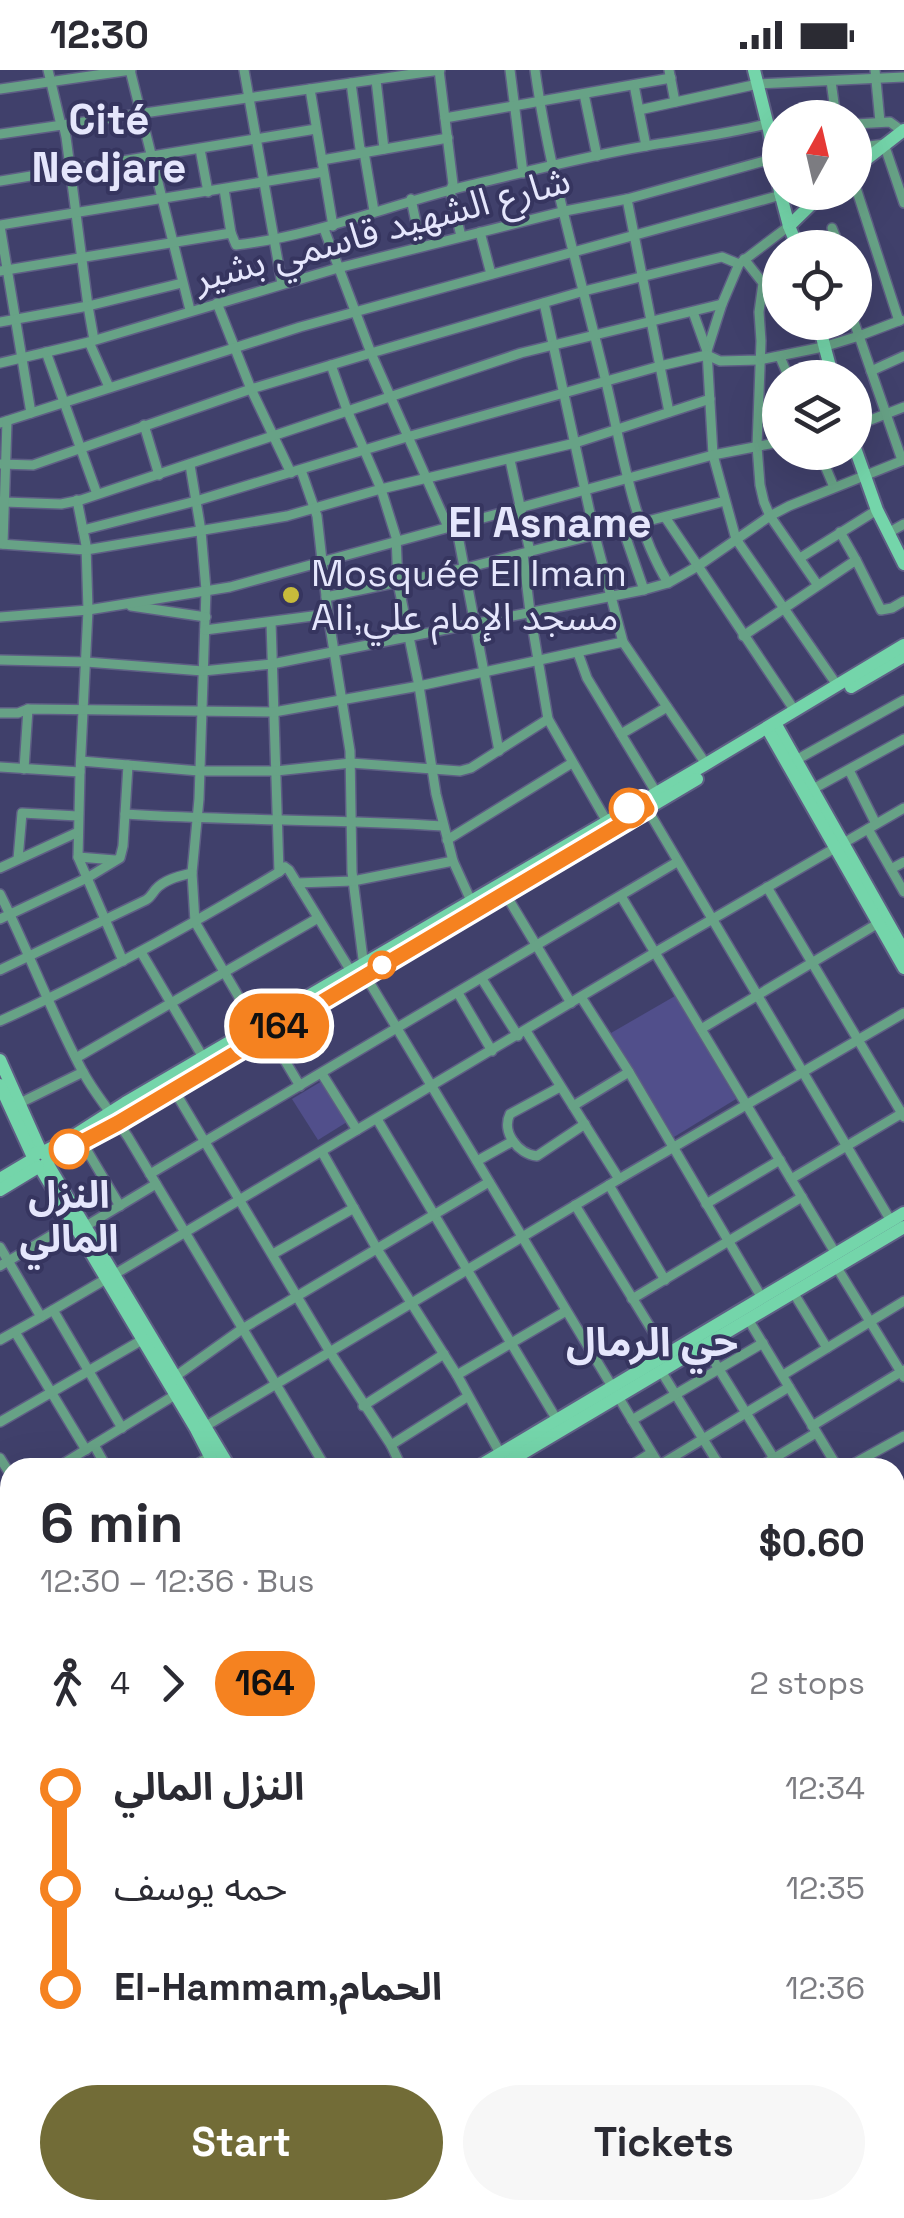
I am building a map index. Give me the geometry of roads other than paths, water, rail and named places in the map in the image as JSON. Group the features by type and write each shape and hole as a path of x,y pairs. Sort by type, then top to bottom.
{"main road":[{"path":"872,152 903,131"},
{"path":"785,210 791,230"},
{"path":"789,226 805,210"},
{"path":"822,340 828,360"},
{"path":"862,470 904,564"},
{"path":"0,1190 40,1160 474,906 606,820 644,805 656,792 773,729 795,711 904,645"},
{"path":"502,888 904,656"},
{"path":"773,729 813,789 838,846 898,929 904,951"},
{"path":"773,729 904,968"},
{"path":"171,1084 204,1058 263,1028"},
{"path":"0,1060 40,1160"},
{"path":"0,1085 110,1277 224,1458"},
{"path":"0,1179 82,1142 114,1118"},
{"path":"667,1363 762,1298 897,1224 904,1212"},
{"path":"502,1458 557,1420 748,1319 836,1260"},
{"path":"110,1277 211,1458"},
{"path":"506,1458 520,1454 614,1391"}],"street":[{"path":"48,70 60,125 64,128 92,341 108,387"},
{"path":"0,89 130,70 190,310"},
{"path":"244,70 282,284"},
{"path":"0,134 440,70 453,184 450,190 461,236"},
{"path":"510,70 523,173"},
{"path":"536,70 554,166 616,430 641,524 668,583"},
{"path":"836,80 851,70"},
{"path":"446,118 634,85 670,74 675,102"},
{"path":"875,74 874,123 878,146 904,204"},
{"path":"639,110 756,77 904,77"},
{"path":"376,80 384,149"},
{"path":"836,80 836,100"},
{"path":"351,83 374,211"},
{"path":"634,85 646,146"},
{"path":"310,89 338,268 407,436 452,526 466,568 499,751"},
{"path":"584,94 596,156"},
{"path":"874,123 894,124 903,131"},
{"path":"0,181 316,129"},
{"path":"224,189 236,245 329,227 411,199 596,156 762,130"},
{"path":"322,160 448,138"},
{"path":"872,147 878,146"},
{"path":"200,150 208,192"},
{"name":"شارع الشهيد قاسمي بشير","path":"0,363 92,341 421,246 627,198 762,161"},
{"path":"32,413 3,271 0,225 324,172"},
{"path":"627,198 669,412"},
{"path":"710,399 576,443 381,489 287,516 86,550 1,544 4,422 354,311 762,198"},
{"path":"411,199 421,246"},
{"path":"864,210 901,320 872,331"},
{"path":"707,352 722,304 742,262 789,226"},
{"path":"3,271 231,232"},
{"path":"480,232 491,274"},
{"path":"3,464 32,465 331,365 584,291 722,257 742,262 763,282 759,304 760,485 770,516 817,584"},
{"path":"0,322 182,284"},
{"path":"217,303 251,390 317,516 351,764 350,820 360,971"},
{"path":"544,303 622,642 706,764"},
{"path":"4,502 77,500 554,344 722,304"},
{"path":"693,312 707,352 713,455 736,540 837,685"},
{"path":"707,352 720,361 759,360 846,340"},
{"path":"46,352 97,494"},
{"path":"83,530 196,502 407,436 707,352"},
{"path":"780,356 782,360"},
{"path":"872,370 904,356"},
{"path":"331,365 381,489 396,542 398,583 443,826 453,861 474,906"},
{"path":"0,660 203,671 272,664 668,583 770,516 903,460 872,373"},
{"path":"872,419 904,407"},
{"path":"144,425 159,475"},
{"path":"0,617 88,610 230,587 713,455 762,445"},
{"path":"510,460 548,719 606,820"},
{"path":"190,465 206,590 192,873 196,922 223,971 300,1086"},
{"path":"827,470 834,487"},
{"path":"77,500 86,550 88,610 78,857 123,961"},
{"path":"326,597 466,568 725,501"},
{"path":"800,558 877,510"},
{"path":"665,517 795,711"},
{"path":"888,534 904,524"},
{"path":"622,529 644,590"},
{"path":"840,532 881,610 904,601"},
{"path":"743,636 856,560"},
{"path":"124,605 206,617"},
{"path":"206,630 328,614"},
{"path":"271,622 279,872"},
{"path":"0,713 28,709 274,712 484,673 622,642"},
{"path":"578,653 587,678 656,792"},
{"path":"796,760 904,700"},
{"path":"621,734 666,707"},
{"path":"24,768 28,709"},
{"path":"0,767 128,765 200,771 276,771 351,764 460,771 471,768 548,719"},
{"path":"813,789 904,739"},
{"path":"447,840 572,764"},
{"path":"5,917 116,860 123,851 128,765"},
{"path":"849,770 904,892"},
{"path":"644,805 897,1224"},
{"path":"0,1340 904,808"},
{"path":"18,858 22,813 78,816"},
{"path":"125,814 443,826"},
{"path":"0,868 78,832"},
{"path":"78,857 116,860"},
{"path":"297,883 353,881 453,861"},
{"path":"150,1174 677,862"},
{"path":"891,869 904,862"},
{"path":"0,1021 141,952 288,868 318,918 360,971 432,1085 654,1458"},
{"path":"0,970 152,896 175,877 192,873"},
{"path":"768,887 903,1114 792,1179"},
{"path":"502,888 571,1004"},
{"path":"0,894 5,917 28,956 83,1072 150,1174 320,1458"},
{"path":"620,896 792,1179 903,1373 814,1429 781,1458"},
{"path":"76,1058 318,918"},
{"path":"701,1029 878,924"},
{"path":"141,952 204,1058"},
{"path":"482,979 560,1086 620,1179"},
{"path":"458,993 492,1051"},
{"path":"581,997 762,1298"},
{"path":"206,1426 904,1013"},
{"path":"20,1102 83,1072"},
{"path":"573,1106 629,1072"},
{"path":"322,1074 358,1130"},
{"path":"171,1084 397,1458"},
{"path":"560,1086 510,1114 506,1128 513,1141 525,1154 537,1156 585,1124"},
{"path":"377,1119 557,1420"},
{"path":"477,1161 513,1141"},
{"path":"82,1142 120,1206"},
{"path":"322,1152 444,1354 498,1458"},
{"path":"706,1204 780,1160"},
{"path":"176,1376 242,1329 489,1182"},
{"path":"4,1264 156,1184"},
{"path":"609,1185 665,1280"},
{"path":"632,1299 802,1197"},
{"path":"576,1205 632,1299 667,1363 676,1394 715,1458"},
{"path":"273,1254 354,1208"},
{"path":"0,1248 4,1264 41,1317"},
{"path":"793,1292 827,1348"},
{"path":"783,1375 904,1301"},
{"path":"54,1310 122,1428"},
{"path":"456,1376 566,1311"},
{"path":"748,1319 832,1458"},
{"path":"15,1332 98,1458"},
{"path":"0,1422 142,1340"},
{"path":"632,1420 763,1343"},
{"path":"704,1345 774,1458"},
{"path":"363,1406 444,1354"},
{"path":"674,1458 790,1387"},
{"path":"73,1458 175,1395"},
{"path":"391,1445 468,1397"},
{"path":"864,1458 904,1436"},
{"path":"643,1458 651,1453"},
{"path":"520,1454 523,1458"}],"place":[{"name":"Mosquée El Imam Ali,مسجد الإمام علي","path":"291,595"},
{"name":"النزل المالي","path":"69,1149"}],"district":[{"name":"Cité Nedjare","path":"109,143"},
{"name":"El Asname","path":"550,522"},
{"name":"حي الرمال","path":"652,1342"}]}
